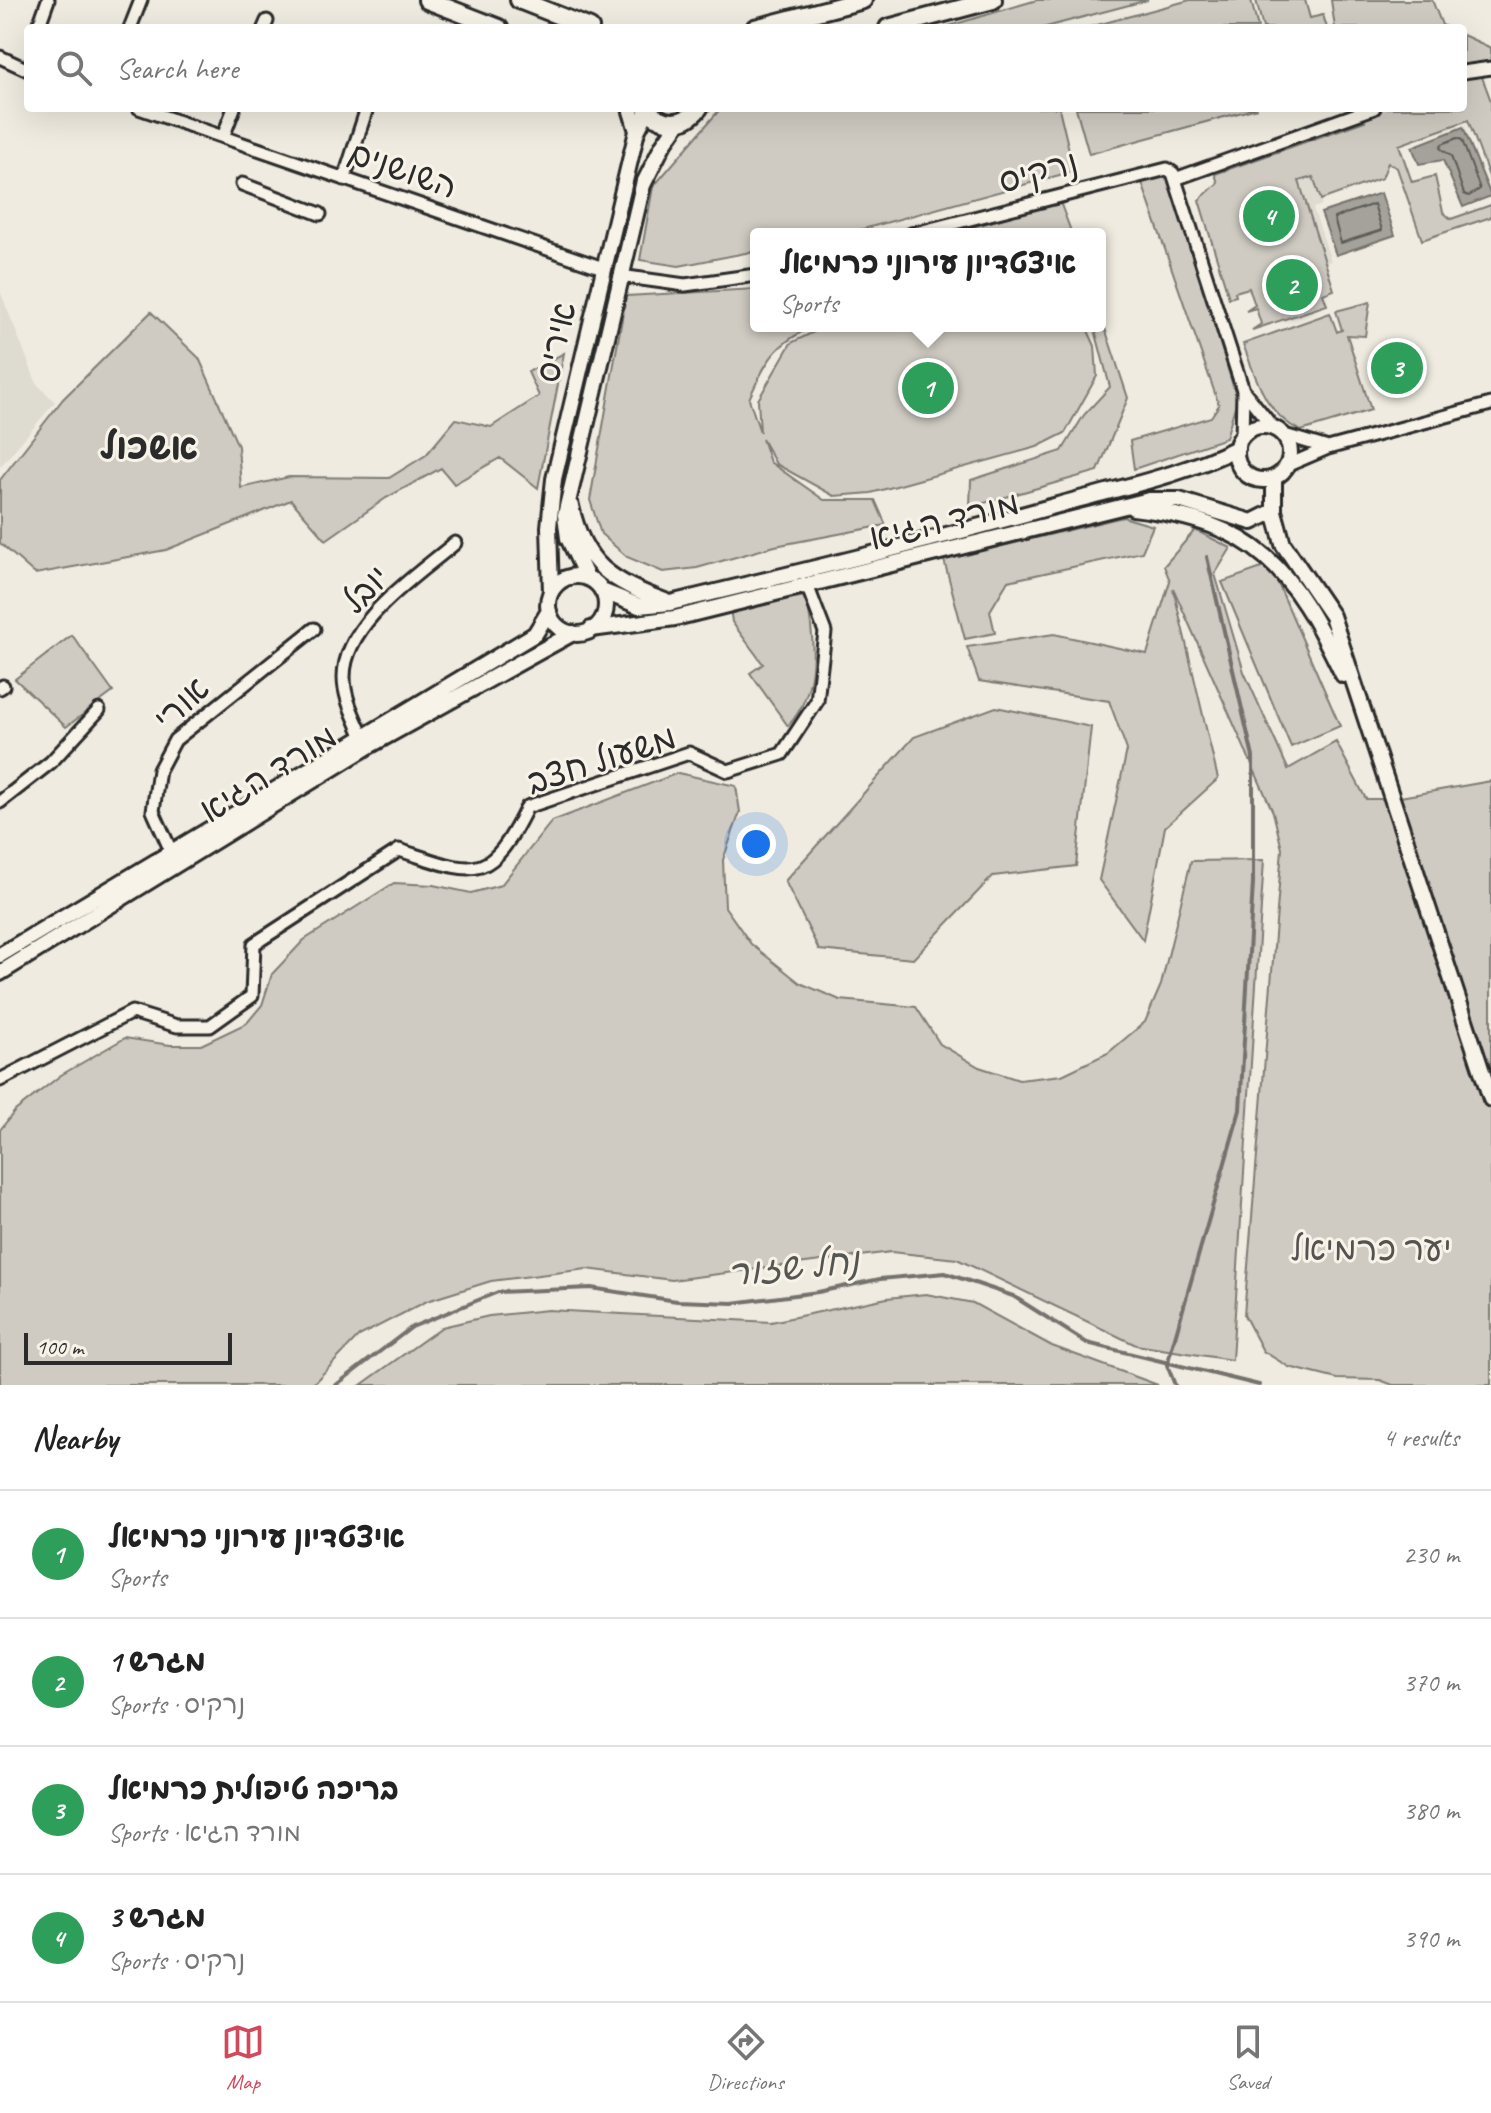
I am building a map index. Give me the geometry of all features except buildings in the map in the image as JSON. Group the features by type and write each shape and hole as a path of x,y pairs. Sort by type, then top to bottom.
{"main road":[{"path":"427,0 489,24"},
{"path":"519,0 580,24"},
{"path":"770,24 863,0"},
{"path":"903,24 993,0"},
{"path":"651,112 661,120 679,122 693,112"}],"street":[{"path":"39,24 48,0"},
{"path":"132,24 141,0"},
{"path":"0,60 22,67"},
{"path":"1467,71 1491,68"},
{"name":"השושנים","path":"151,112 603,268"},
{"path":"223,137 232,112"},
{"path":"344,179 366,112"},
{"path":"631,112 637,131"},
{"name":"איריס","path":"551,592 549,527 554,479 637,131 646,112"},
{"path":"1286,466 1289,446 1243,390 1175,179 1363,112"},
{"name":"איריס","path":"587,578 568,538 565,515 569,494 643,185 663,145 679,122"},
{"name":"נרקיס","path":"934,228 1163,167 1173,173 1175,179"},
{"path":"242,184 320,214"},
{"path":"620,276 685,285 750,276"},
{"path":"1243,390 1239,464 1250,477 1274,478"},
{"path":"1491,404 1328,448 1286,466 1274,478 1274,511 1291,558 1332,616 1491,1099"},
{"path":"1239,443 1254,428 1278,432 1328,448"},
{"name":"מורד הגיא","path":"602,591 639,606 670,603 927,542 1212,461 1239,443"},
{"path":"569,494 589,555 605,573 626,587 670,603"},
{"name":"מורד הגיא","path":"591,629 675,618 1149,500 1169,498 1252,522 1274,511"},
{"path":"1128,507 1183,515 1229,532 1270,561 1289,580 1319,623 1366,722"},
{"path":"1183,515 1205,507"},
{"name":"יובל","path":"362,735 346,699 343,673 361,626 455,543"},
{"path":"587,578 602,591 605,611 591,629 573,633 558,627 549,611 551,592 563,579 587,578"},
{"name":"משעול חצב","path":"0,1080 132,1012 177,1026 210,1026 252,996 254,944 399,850 458,868 478,869 507,846 527,807 689,753 728,771 782,754 817,701 825,632 807,585"},
{"name":"מורד הגיא","path":"0,955 362,735 535,634 549,611"},
{"name":"אורי","path":"171,851 153,811 159,770 175,740 314,629"},
{"name":"מורד הגיא","path":"0,973 369,746 573,633"},
{"path":"0,802 51,762 99,710"}],"shaded area":[{"path":"1313,177 1322,205 1313,208 1331,261 1325,263 1299,182"},
{"path":"0,291 37,384 55,402 0,467"}],"green space":[{"path":"1037,0 1148,0 1057,24 956,24"},
{"path":"1190,0 1251,0 1257,24 1101,24"},
{"path":"1256,0 1305,0 1310,18 1323,15 1326,24 1262,24"},
{"path":"1331,0 1432,0 1442,24 1334,24"},
{"path":"1467,37 1491,48 1491,74 1482,77 1491,101 1491,182 1468,120 1399,145 1412,182 1435,176 1443,212 1451,219 1491,205 1491,217 1422,240 1397,168 1388,163 1382,178 1321,200 1313,177 1299,181 1334,290 1323,294 1327,305 1252,330 1261,324 1256,308 1246,311 1255,305 1249,288 1235,292 1236,296 1229,298 1199,200 1218,183 1215,174 1365,121 1362,112 1467,112"},
{"path":"718,112 1060,112 1074,171 867,228 750,228 750,252 679,266 640,260 653,187"},
{"path":"1077,112 1242,112 1089,154"},
{"path":"1156,172 1171,182 1237,399 1226,438 1134,469 1130,441 1211,417 1219,405 1139,174"},
{"path":"1060,202 1070,228 970,228"},
{"path":"750,289 750,332 801,332 773,355 749,399 760,432 758,400 791,343 814,332 1089,332 1095,346 1097,376 1065,433 1037,447 871,493 834,496 776,464 762,439 770,462 824,500 875,500 886,525 775,546 697,568 663,572 627,557 601,534 590,500 626,296"},
{"path":"1370,302 1365,336 1347,335 1371,410 1301,431 1289,424 1263,394 1243,344 1330,313 1337,332 1342,330 1336,311"},
{"path":"151,312 199,358 238,446 241,488 289,477 389,478 426,455 456,419 491,427 539,396 528,372 564,353 538,488 500,458 454,484 441,468 386,498 326,540 291,500 166,550 35,574 0,543 0,480 63,399"},
{"path":"1106,331 1128,398 1098,471 970,507 971,480 1062,451 1084,415 1110,387 1096,332"},
{"path":"1123,517 1153,526 1142,552 1008,581 990,611 995,633 965,639 944,560"},
{"name":"יער כרמיאל","path":"1195,530 1231,548 1215,574 1244,672 1288,769 1336,742 1366,799 1389,799 1491,781 1491,1385 1393,1385 1380,1380 1337,1379 1289,1367 1263,1351 1244,1315 1282,849 1273,812 1173,588 1218,779 1165,827 1143,940 1099,880 1127,750 1109,701 979,681 967,647 1054,634 1147,654 1170,581 1164,566"},
{"path":"1270,565 1340,726 1291,747 1222,582"},
{"path":"806,596 813,647 810,681 806,697 788,726 750,673 763,664 732,622 730,608"},
{"path":"72,635 113,692 66,727 15,679"},
{"path":"996,707 1091,727 1076,866 993,876 913,959 819,950 785,881 914,737"},
{"path":"678,773 736,786 740,812 723,860 725,907 751,944 800,983 840,1000 916,1007 940,1044 979,1067 1019,1080 1062,1075 1108,1053 1145,1022 1161,985 1191,861 1264,860 1232,1360 1136,1345 957,1259 891,1252 672,1280 587,1269 491,1281 427,1301 359,1336 312,1385 0,1385 0,1130 15,1111 61,1075 125,1038 170,1045 201,1045 247,1023 262,1005 272,974 304,940 394,883 433,885 471,893 501,885 552,821"},
{"path":"926,1294 973,1303 1052,1346 1158,1385 361,1385 442,1327 489,1316 548,1310 771,1322 887,1298"}],"water":[{"path":"1463,127 1491,196 1463,207 1443,160 1419,164 1412,147"},
{"path":"1381,193 1395,235 1336,255 1321,213"},
{"path":"1391,346 1406,347 1405,380 1388,378"}],"waterway":[{"path":"1175,1385 1167,1365 1240,1110 1253,883 1253,757 1207,557"},
{"name":"נחל שזור","path":"336,1385 412,1327 498,1292 591,1288 677,1301 733,1303 818,1292 880,1279 945,1273 1013,1296 1087,1343 1259,1385"}],"place":[{"name":"מגרש 3","path":"1269,216"},
{"name":"מגרש 1","path":"1292,285"},
{"name":"בריכה טיפולית כרמיאל","path":"1397,368"},
{"name":"איצטדיון עירוני כרמיאל","path":"928,388"}],"district":[{"name":"אשכול","path":"149,446"}]}
